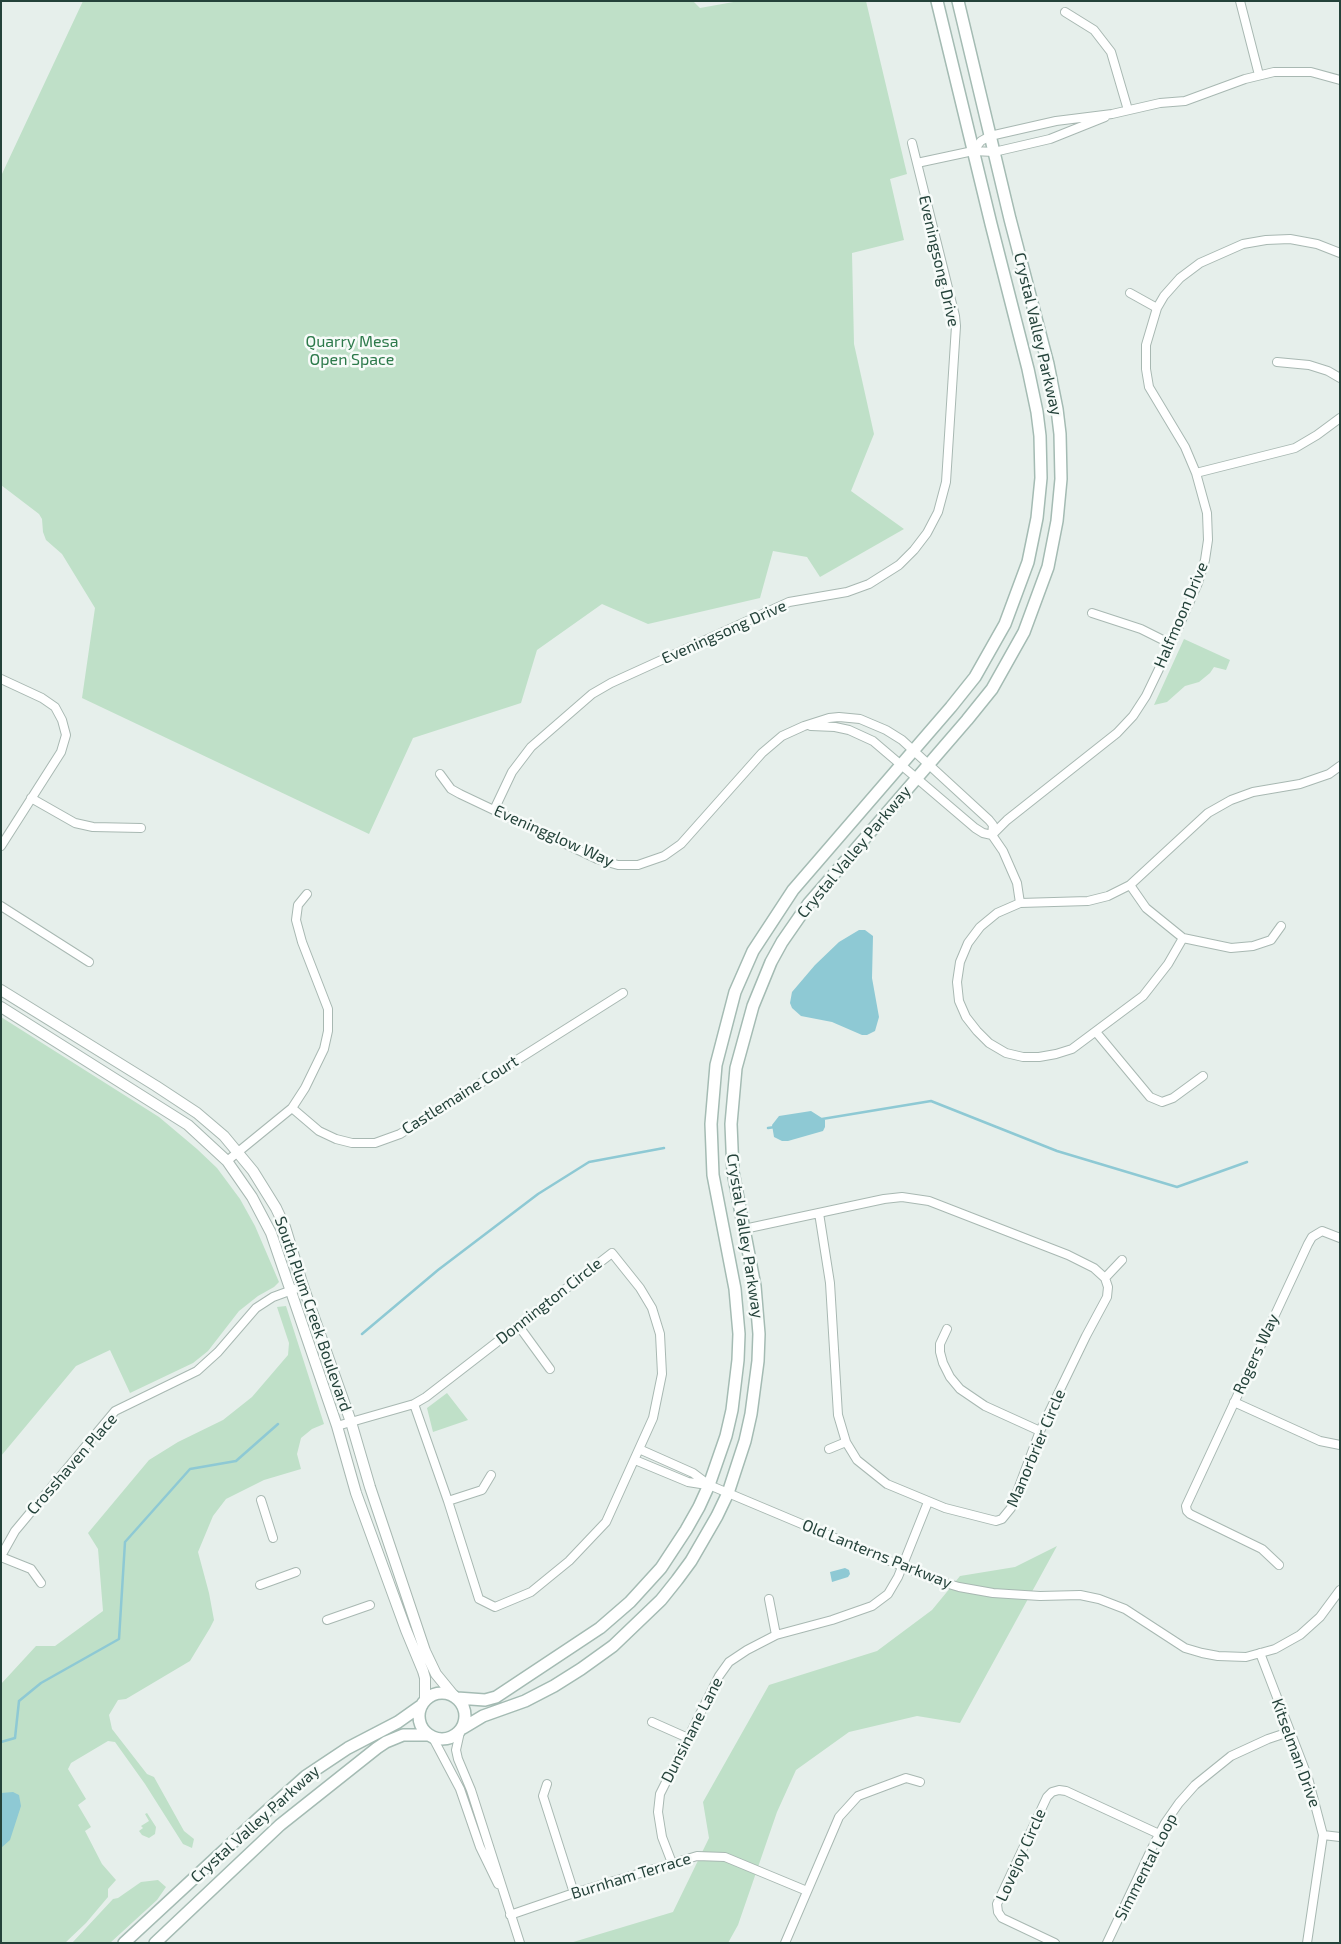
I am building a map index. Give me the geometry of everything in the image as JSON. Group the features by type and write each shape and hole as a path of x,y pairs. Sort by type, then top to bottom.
{"main road":[{"name":"Crystal Valley Parkway","path":"455,1697 486,1700 496,1697 571,1649 612,1618 646,1586 661,1568 686,1530 710,1485 721,1453 732,1410 736,1384 739,1334 735,1289 718,1204 712,1148 712,1095 722,1037 735,992 742,972 765,930 793,890 975,677 1006,624 1028,562 1039,497 1040,436 1034,392 937,1"},
{"name":"Crystal Valley Parkway","path":"461,1730 483,1716 525,1701 554,1686 613,1646 661,1600 677,1580 704,1540 728,1493 743,1450 752,1414 758,1361 759,1334 756,1295 734,1172 731,1124 736,1068 753,1006 771,962 799,916 825,882 917,778 992,688 1024,632 1048,567 1060,499 1060,434 1054,388 958,1"},
{"path":"438,1693 455,1697 465,1710 466,1719 461,1730 448,1739 431,1737 423,1730 420,1722 419,1713 424,1703 438,1693"},
{"name":"Crystal Valley Parkway","path":"124,1943 306,1776 348,1748 398,1722 424,1703"},
{"name":"Crystal Valley Parkway","path":"155,1943 280,1825 382,1745 402,1734 431,1737"}],"street":[{"path":"1240,1 1259,75"},
{"path":"1065,12 1094,30 1111,52 1128,110"},
{"path":"973,151 981,141 990,136 1056,121 1112,114 1155,104 1196,98 1259,75 1274,72 1298,71 1324,75 1340,80"},
{"path":"917,163 973,151 994,152 1050,140 1112,114"},
{"name":"Eveningsong Drive","path":"494,810 512,772 530,747 592,694 619,679 789,602 847,592 869,584 899,565 927,533 940,507 946,482 956,326 912,143"},
{"name":"Halfmoon Drive","path":"992,835 1007,820 1117,733 1133,716 1146,696 1198,583 1205,560 1208,540 1207,513 1196,473 1185,446 1149,388 1146,369 1146,345 1157,308 1164,296 1186,273 1200,264 1243,244 1266,240 1290,240 1317,244 1340,253"},
{"path":"1130,292 1157,308"},
{"path":"1277,362 1309,364 1340,378"},
{"path":"1196,473 1295,448 1317,436 1340,418"},
{"path":"1092,613 1141,629 1171,644"},
{"path":"1,679 42,698 55,707 62,720 66,735 61,752 1,846"},
{"name":"Eveningglow Way","path":"440,774 451,789 606,862 628,865 648,863 664,856 681,844 762,753 782,736 829,718 860,719 886,730 914,750 981,811 993,826 992,835 1011,866 1017,883 1020,903"},
{"name":"Eveningglow Way","path":"804,726 835,727 863,735 886,750 975,828 982,833 992,835"},
{"path":"1183,938 1168,964 1143,996 1072,1049 1039,1057 1023,1057 1006,1053 989,1043 966,1018 960,1001 958,982 960,962 968,943 980,927 997,913 1020,903 1088,901 1108,896 1130,885 1208,813 1231,800 1253,792 1300,784 1329,774 1340,766"},
{"path":"31,798 75,823 93,827 141,828"},
{"path":"1130,885 1146,908 1183,938 1231,948 1253,946 1271,940 1281,926"},
{"path":"227,1161 292,1108 306,1088 324,1049 328,1031 328,1009 302,942 296,920 298,905 307,894"},
{"path":"1,906 89,962"},
{"name":"South Plum Creek Boulevard","path":"1,990 182,1102 209,1123 239,1152 253,1171 276,1208 284,1227 352,1422 370,1487 424,1651 436,1674 455,1697"},
{"name":"Castlemaine Court","path":"292,1108 319,1132 352,1144 375,1143 400,1134 623,993"},
{"name":"South Plum Creek Boulevard","path":"1,1007 174,1115 192,1128 227,1161 241,1179 271,1233 337,1426 356,1493 423,1671 425,1678 424,1703"},
{"path":"1096,1032 1150,1097 1162,1102 1173,1098 1203,1076"},
{"path":"744,1229 884,1199 902,1197 929,1201 1068,1255 1094,1268 1105,1278 1122,1260"},
{"name":"Manorbrier Circle","path":"819,1213 830,1283 838,1415 846,1442 858,1460 887,1484 928,1502 996,1521 1002,1519 1011,1508 1040,1431 1086,1336 1108,1297 1108,1287 1105,1278"},
{"name":"Rogers Way","path":"1279,1565 1262,1549 1190,1514 1186,1508 1188,1500 1312,1236 1322,1231 1340,1238"},
{"name":"Donnington Circle","path":"337,1426 414,1404 426,1397 612,1253 652,1308 660,1334 662,1374 653,1418 606,1522 569,1561 530,1592 495,1607 479,1599 448,1501 414,1404"},
{"name":"Crosshaven Place","path":"1,1557 15,1530 115,1411 197,1370 218,1352 256,1308 274,1297 303,1286"},
{"path":"518,1325 550,1369"},
{"path":"947,1329 940,1344 940,1352 950,1377 960,1389 985,1406 1040,1431"},
{"path":"1234,1402 1320,1441 1340,1445"},
{"path":"828,1449 846,1442"},
{"name":"Old Lanterns Parkway","path":"639,1449 693,1474 710,1485 728,1493 935,1580 959,1587 985,1591 1040,1596 1080,1595 1099,1599 1125,1609 1185,1648 1218,1656 1246,1657 1275,1649 1300,1635 1320,1617 1340,1590"},
{"name":"Old Lanterns Parkway","path":"635,1460 688,1482 710,1485"},
{"path":"448,1501 482,1490 491,1475"},
{"path":"261,1500 273,1538"},
{"name":"Dunsinane Lane","path":"672,1863 662,1837 658,1812 660,1794 719,1676 729,1662 776,1635 832,1620 872,1606 888,1594 902,1566 928,1502"},
{"path":"1,1557 31,1570 41,1583"},
{"path":"260,1586 296,1572"},
{"path":"769,1600 776,1635"},
{"path":"327,1620 370,1606"},
{"name":"Kitselman Drive","path":"1260,1653 1308,1778 1323,1835 1307,1943"},
{"path":"652,1722 688,1738"},
{"path":"461,1730 456,1750 458,1759 471,1790 497,1869 503,1895 520,1943"},
{"name":"Simmental Loop","path":"1107,1943 1159,1834 1179,1803 1209,1772 1230,1756 1268,1738 1289,1732"},
{"path":"431,1737 457,1784 480,1847 503,1895"},
{"path":"785,1943 839,1817 858,1796 906,1778 920,1782"},
{"path":"547,1784 543,1796 574,1893"},
{"name":"Lovejoy Circle","path":"1056,1943 1002,1918 998,1912 1000,1898 1047,1797 1052,1792 1066,1791 1159,1834"},
{"path":"1323,1835 1340,1837"},
{"name":"Burnham Terrace","path":"510,1916 574,1893 697,1856 725,1857 808,1891"}],"green space":[{"name":"Quarry Mesa Open Space","path":"83,1 693,1 700,8 739,1 866,1 907,174 890,179 904,240 852,253 854,344 874,434 851,491 904,529 820,577 807,557 773,551 760,598 648,624 602,604 537,650 521,703 413,738 369,834 82,698 95,608 62,554 46,540 42,519 39,514 1,485 1,176"},
{"path":"1184,639 1230,660 1226,670 1214,667 1199,682 1185,686 1167,702 1154,705"},
{"path":"1,1017 159,1117 217,1168 240,1199 255,1226 279,1282 239,1311 208,1351 193,1363 130,1393 110,1350 76,1366 1,1456"},
{"path":"286,1306 324,1424 312,1429 301,1438 297,1454 301,1469 264,1480 226,1499 213,1516 198,1552 214,1620 210,1628 190,1661 126,1699 118,1700 109,1715 112,1729 147,1774 154,1777 184,1831 194,1839 192,1848 183,1844 145,1784 115,1742 108,1741 71,1763 68,1769 86,1799 78,1805 91,1827 85,1831 102,1864 116,1880 108,1889 108,1897 86,1923 65,1943 1,1943 1,1684 36,1646 55,1646 103,1611 98,1549 88,1533 149,1460 178,1442 223,1420 252,1397 288,1355 289,1343 277,1307"},
{"path":"447,1393 468,1420 433,1432 427,1408"},
{"path":"1057,1546 960,1723 917,1716 849,1732 796,1770 777,1812 738,1925 728,1943 570,1943 673,1912 709,1838 703,1802 769,1685 877,1651 932,1610 960,1576 1015,1567"},
{"path":"147,1813 156,1827 155,1834 149,1838 142,1835 139,1831 143,1828 141,1826 149,1821 145,1814"},
{"path":"158,1880 166,1887 157,1900 110,1943 72,1943 113,1899 118,1898 141,1882"}],"water":[{"path":"859,930 865,930 873,936 872,978 879,1017 875,1031 867,1035 862,1035 832,1022 801,1016 792,1008 790,1003 792,992 815,965 839,942"},
{"path":"811,1111 825,1120 823,1131 788,1141 782,1141 774,1137 772,1125 779,1116"},
{"path":"845,1568 849,1570 850,1574 848,1577 832,1582 830,1572"},
{"path":"13,1792 19,1795 21,1806 10,1840 1,1848 1,1793"}],"waterway":[{"path":"822,1119 931,1101 1057,1151 1177,1187 1247,1162"},
{"path":"768,1128 775,1127"},
{"path":"362,1334 438,1270 538,1194 589,1162 664,1148"},
{"path":"1,1742 15,1738 19,1701 41,1683 119,1639 125,1542 190,1469 236,1461 278,1424"}]}
